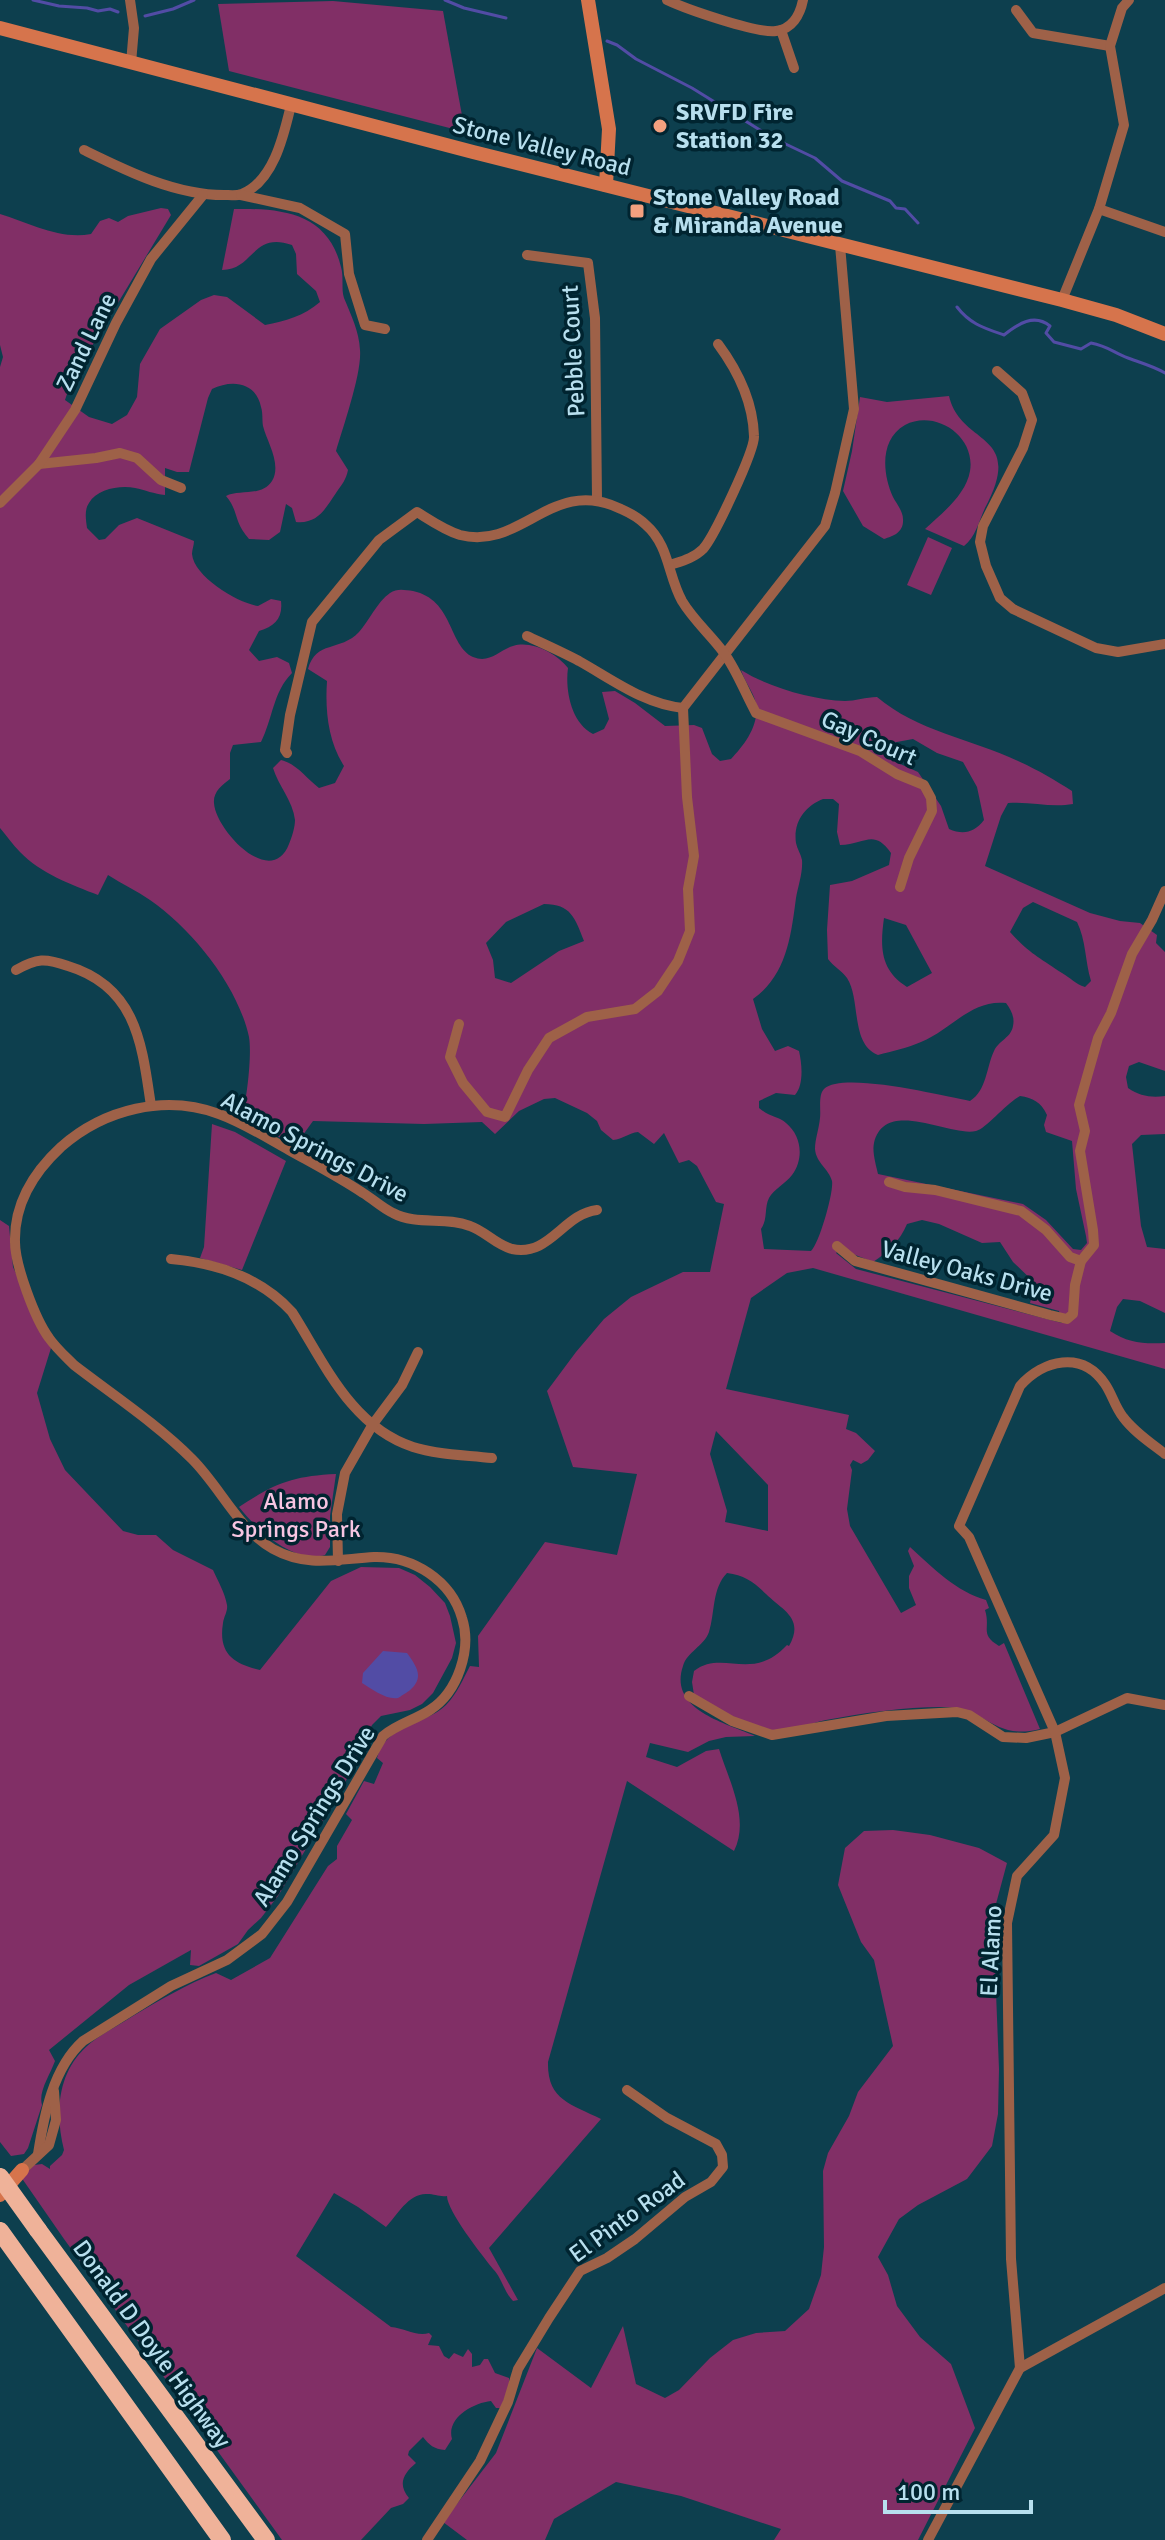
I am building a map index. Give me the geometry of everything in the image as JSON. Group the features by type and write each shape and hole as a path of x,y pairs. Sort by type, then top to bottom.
{"highway":[{"name":"Donald D Doyle Highway","path":"0,2177 266,2540"},
{"path":"0,2231 222,2540"}],"street":[{"path":"130,0 134,45 131,63"},
{"path":"588,0 609,129 606,185"},
{"path":"667,0 717,19 774,32 791,25 803,0"},
{"path":"1062,300 1099,209 1124,125 1110,46 1122,8 1129,0"},
{"path":"1016,10 1033,33 1110,46"},
{"name":"Stone Valley Road","path":"0,28 1062,300 1116,315 1165,334"},
{"path":"781,30 794,68"},
{"path":"241,195 259,181 270,166 281,145 291,105"},
{"path":"84,150 137,175 203,195 241,195 300,208 345,234 349,274 365,325 385,329"},
{"name":"Zand Lane","path":"0,503 39,464 75,410 116,323 151,259 203,195"},
{"path":"1099,209 1165,232"},
{"path":"459,1024 450,1057 463,1083 487,1112 505,1117 528,1070 549,1038 587,1017 635,1009 658,991 678,961 690,931 688,889 694,856 687,797 683,708 825,526 854,409 840,245"},
{"name":"Pebble Court","path":"527,255 588,263 595,318 597,499"},
{"path":"670,565 692,557 707,544 754,446 752,414 736,369 718,344"},
{"path":"997,371 1022,393 1032,420 1023,448 983,526 980,542 986,566 1000,598 1013,609 1096,648 1118,652 1165,644"},
{"path":"39,464 120,453 137,458 161,480 181,488"},
{"path":"287,753 290,715 312,622 379,540 417,512 461,535 480,536 519,526 564,503 597,499"},
{"name":"Gay Court","path":"597,499 643,522 654,532 682,600 724,654 756,713 860,751 897,774 924,785 931,798 932,811 912,849 900,887"},
{"path":"527,636 577,660 626,689 664,706 683,708"},
{"name":"Valley Oaks Drive","path":"837,1246 855,1261 1067,1319 1073,1314 1081,1261 1094,1245 1080,1151 1085,1131 1079,1105 1098,1038 1111,1013 1132,954 1165,891"},
{"path":"16,970 34,960 67,965 93,976 117,996 140,1036 151,1106"},
{"name":"Alamo Springs Drive","path":"22,2170 49,2145 56,2120 54,2091 71,2051 171,1986 227,1960 262,1934 301,1879 383,1736 434,1707 453,1682 463,1662 467,1640 460,1610 443,1586 422,1569 401,1560 373,1557 338,1561 299,1559 273,1549 244,1524 195,1462 74,1365 49,1338 19,1269 15,1254 17,1215 25,1193 49,1159 77,1135 111,1116 151,1106 186,1106 217,1113 244,1125 341,1179 398,1216 469,1225 501,1245 514,1249 525,1250 543,1245 579,1215 597,1210"},
{"path":"889,1182 1021,1211 1046,1230 1070,1257 1081,1261"},
{"path":"171,1259 229,1270 260,1284 283,1302 347,1400 373,1424 403,1444 492,1458"},
{"path":"338,1561 337,1514 341,1485 357,1450 402,1385 418,1352"},
{"name":"El Alamo","path":"1020,2368 1011,2259 1007,1923 1017,1876 1054,1835 1065,1778 1055,1732 969,1537 959,1526 1020,1386 1046,1365 1074,1363 1093,1372 1104,1382 1123,1417 1165,1454"},
{"path":"689,1696 732,1721 772,1735 886,1716 944,1712 969,1715 1003,1737 1039,1737 1127,1698 1165,1705"},
{"name":"El Pinto Road","path":"427,2540 480,2461 508,2402 518,2369 580,2271 635,2239 685,2197 711,2182 723,2167 722,2155 716,2144 667,2118 627,2090"},
{"path":"0,2195 22,2170"},
{"path":"928,2540 1020,2368 1165,2288"}],"green space":[{"path":"333,1 443,11 465,132 229,71 218,4"},
{"path":"161,208 168,209 171,215 72,379 65,400 89,417 112,424 127,415 137,397 140,364 160,329 201,300 214,295 227,297 265,325 294,317 320,302 316,291 297,274 296,254 292,245 269,243 241,264 222,270 234,209 269,210 301,217 326,235 341,267 343,294 359,343 358,372 336,451 348,470 344,482 315,518 296,522 292,508 286,504 280,532 269,540 249,539 244,533 226,496 268,486 275,474 275,467 258,399 249,388 235,384 212,389 189,472 165,468 165,495 135,488 116,488 97,494 86,509 87,528 99,540 105,539 119,525 137,518 194,541 192,554 195,563 218,588 258,606 271,599 281,601 277,620 259,631 249,650 259,661 277,657 289,663 292,673 277,697 261,742 233,745 230,779 214,799 224,827 245,850 270,861 281,857 290,841 295,823 294,813 273,768 281,760 297,768 319,788 335,783 344,766 334,746 329,725 327,681 308,669 312,660 323,650 359,632 390,593 407,590 436,603 459,643 473,657 489,658 508,648 528,645 557,658 568,668 569,696 575,714 585,729 593,734 604,729 609,719 602,692 615,691 665,726 694,725 702,728 712,754 720,761 731,759 747,739 756,717 755,700 741,670 777,687 819,698 845,701 877,697 909,718 1025,764 1072,791 1073,804 1008,803 985,866 1090,913 1140,923 1157,935 1156,943 1165,952 1165,1071 1139,1062 1129,1066 1126,1077 1128,1088 1137,1093 1165,1096 1165,1134 1141,1135 1132,1144 1141,1226 1147,1247 1165,1249 1165,1313 1140,1301 1123,1299 1117,1307 1110,1331 1136,1342 1165,1343 1165,1369 813,1268 787,1273 751,1298 726,1389 849,1415 846,1429 856,1433 875,1451 861,1464 853,1460 850,1465 847,1509 850,1526 901,1613 916,1605 909,1588 909,1576 914,1566 908,1551 910,1547 955,1585 986,1600 989,1608 985,1610 987,1634 999,1646 1004,1643 1040,1729 1011,1731 970,1712 942,1707 869,1713 778,1731 751,1725 732,1716 694,1695 694,1671 716,1663 762,1662 789,1646 794,1628 785,1610 757,1586 744,1577 727,1573 716,1593 709,1632 685,1661 681,1681 684,1694 702,1713 755,1736 709,1741 688,1752 650,1743 646,1757 677,1767 706,1751 719,1749 739,1813 738,1839 734,1851 627,1781 548,2062 556,2093 601,2119 489,2248 518,2300 513,2301 510,2297 459,2222 447,2196 427,2194 415,2197 386,2227 334,2193 296,2256 391,2327 429,2333 432,2336 428,2345 439,2346 449,2359 454,2353 463,2357 468,2349 472,2354 472,2367 488,2359 495,2373 509,2378 501,2408 496,2408 491,2401 462,2413 453,2424 452,2439 445,2450 432,2446 423,2437 409,2451 408,2455 416,2463 403,2483 409,2498 391,2508 361,2540 282,2540 21,2177 34,2165 42,2164 50,2169 62,2155 61,2095 69,2069 86,2047 163,1998 195,1982 216,1973 231,1980 270,1958 328,1866 337,1859 337,1846 352,1820 346,1814 364,1781 374,1784 383,1763 377,1758 382,1747 397,1732 446,1705 470,1666 479,1667 478,1636 545,1542 617,1555 637,1474 573,1467 547,1391 604,1319 631,1297 683,1272 710,1272 724,1204 716,1202 697,1166 689,1160 679,1163 664,1133 654,1144 638,1132 613,1140 587,1113 555,1098 544,1099 519,1111 495,1134 482,1122 313,1121 295,1146 242,1116 250,1054 243,1018 224,979 182,926 150,900 108,875 98,895 67,883 28,859 0,828 0,367 3,357 0,345 0,214 68,235 91,234 100,221 109,218 118,222 128,216","holes":["913,739 937,753 963,762 977,787 984,820 968,832 949,829 941,806 918,772 887,758 886,744","823,799 833,799 839,804 837,832 840,845 874,839 891,853 889,865 852,881 830,885 828,959 845,975 851,987 860,1031 869,1049 878,1055 916,1044 972,1010 994,1003 1006,1003 1013,1023 1010,1033 994,1051 980,1091 970,1101 871,1084 835,1084 824,1089 820,1099 815,1149 832,1181 832,1187 822,1229 811,1251 764,1249 761,1229 768,1202 796,1169 800,1148 791,1128 759,1108 759,1101 776,1093 795,1095 800,1086 801,1068 799,1051 788,1046 775,1051 762,1029 753,999 773,978 785,953 802,870 796,828 811,806","1033,902 1077,922 1091,981 1085,987 1078,984 1035,955 1010,932 1023,908","544,904 560,907 571,914 584,941 559,951 511,983 495,978 493,960 486,943 506,922","884,918 906,925 932,973 907,987 891,973 884,957","1020,1096 1036,1101 1047,1115 1044,1125 1046,1132 1072,1141 1076,1189 1087,1243 1081,1250 1073,1249 1046,1220 1023,1204 878,1174 874,1143 880,1130 891,1123 919,1122 976,1131","922,1220 982,1243 1000,1242 1013,1262 1035,1283 1030,1303 1059,1311 1062,1323 856,1269 836,1253 843,1246 873,1262 893,1246 907,1224","716,1431 768,1485 768,1531 725,1522 727,1511 710,1454"]},
{"path":"949,396 965,424 995,452 998,465 996,483 976,529 964,546 925,529 964,488 970,471 970,458 967,447 951,429 940,423 917,421 897,431 887,448 887,478 902,513 903,523 898,533 884,539 863,526 843,491 860,397 887,402"},
{"path":"928,537 952,548 931,595 907,585"},
{"path":"212,1124 235,1132 286,1161 242,1270 200,1258 204,1247"},
{"path":"0,1220 9,1226 13,1267 51,1348 37,1393 50,1439 65,1470 123,1531 156,1535 173,1550 213,1570 227,1605 222,1634 230,1656 260,1670 331,1581 361,1567 399,1568 430,1587 445,1603 456,1643 452,1658 433,1693 422,1704 381,1716 372,1725 344,1785 278,1896 238,1944 199,1966 190,1965 191,1950 129,1985 49,2050 55,2061 43,2089 42,2105 28,2148 24,2154 11,2156 0,2142"},
{"name":"Alamo Springs Park","path":"336,1474 330,1516 330,1547 325,1555 301,1555 288,1550 266,1535 239,1507 285,1482"},
{"path":"893,1830 930,1835 979,1848 1007,1863 993,1915 999,2069 998,2114 992,2146 967,2179 918,2205 899,2219 878,2257 888,2275 897,2306 920,2337 951,2364 975,2428 918,2540 774,2540 781,2529 681,2496 616,2482 554,2519 545,2540 467,2540 443,2522 496,2453 537,2348 591,2388 623,2326 636,2384 665,2398 679,2390 710,2358 733,2340 756,2333 785,2331 809,2309 821,2275 824,2247 823,2171 828,2153 849,2116 858,2092 893,2046 874,1960 861,1942 838,1885 845,1848 864,1831"}],"shaded area":[{"path":"383,1651 407,1653 418,1672 414,1686 398,1698 384,1696 362,1683 363,1673"}],"waterway":[{"path":"33,0 118,12"},
{"path":"145,16 194,0"},
{"path":"445,0 506,18"},
{"path":"607,41 773,138 815,158 842,181 890,201 896,208 905,209 918,223"},
{"path":"957,307 972,321 1004,335 1020,324 1038,320 1050,326 1046,333 1054,342 1081,349 1091,343 1097,344 1165,373"}],"place":[{"name":"SRVFD Fire Station 32","path":"660,126"},
{"name":"Stone Valley Road & Miranda Avenue","path":"637,211"}]}
